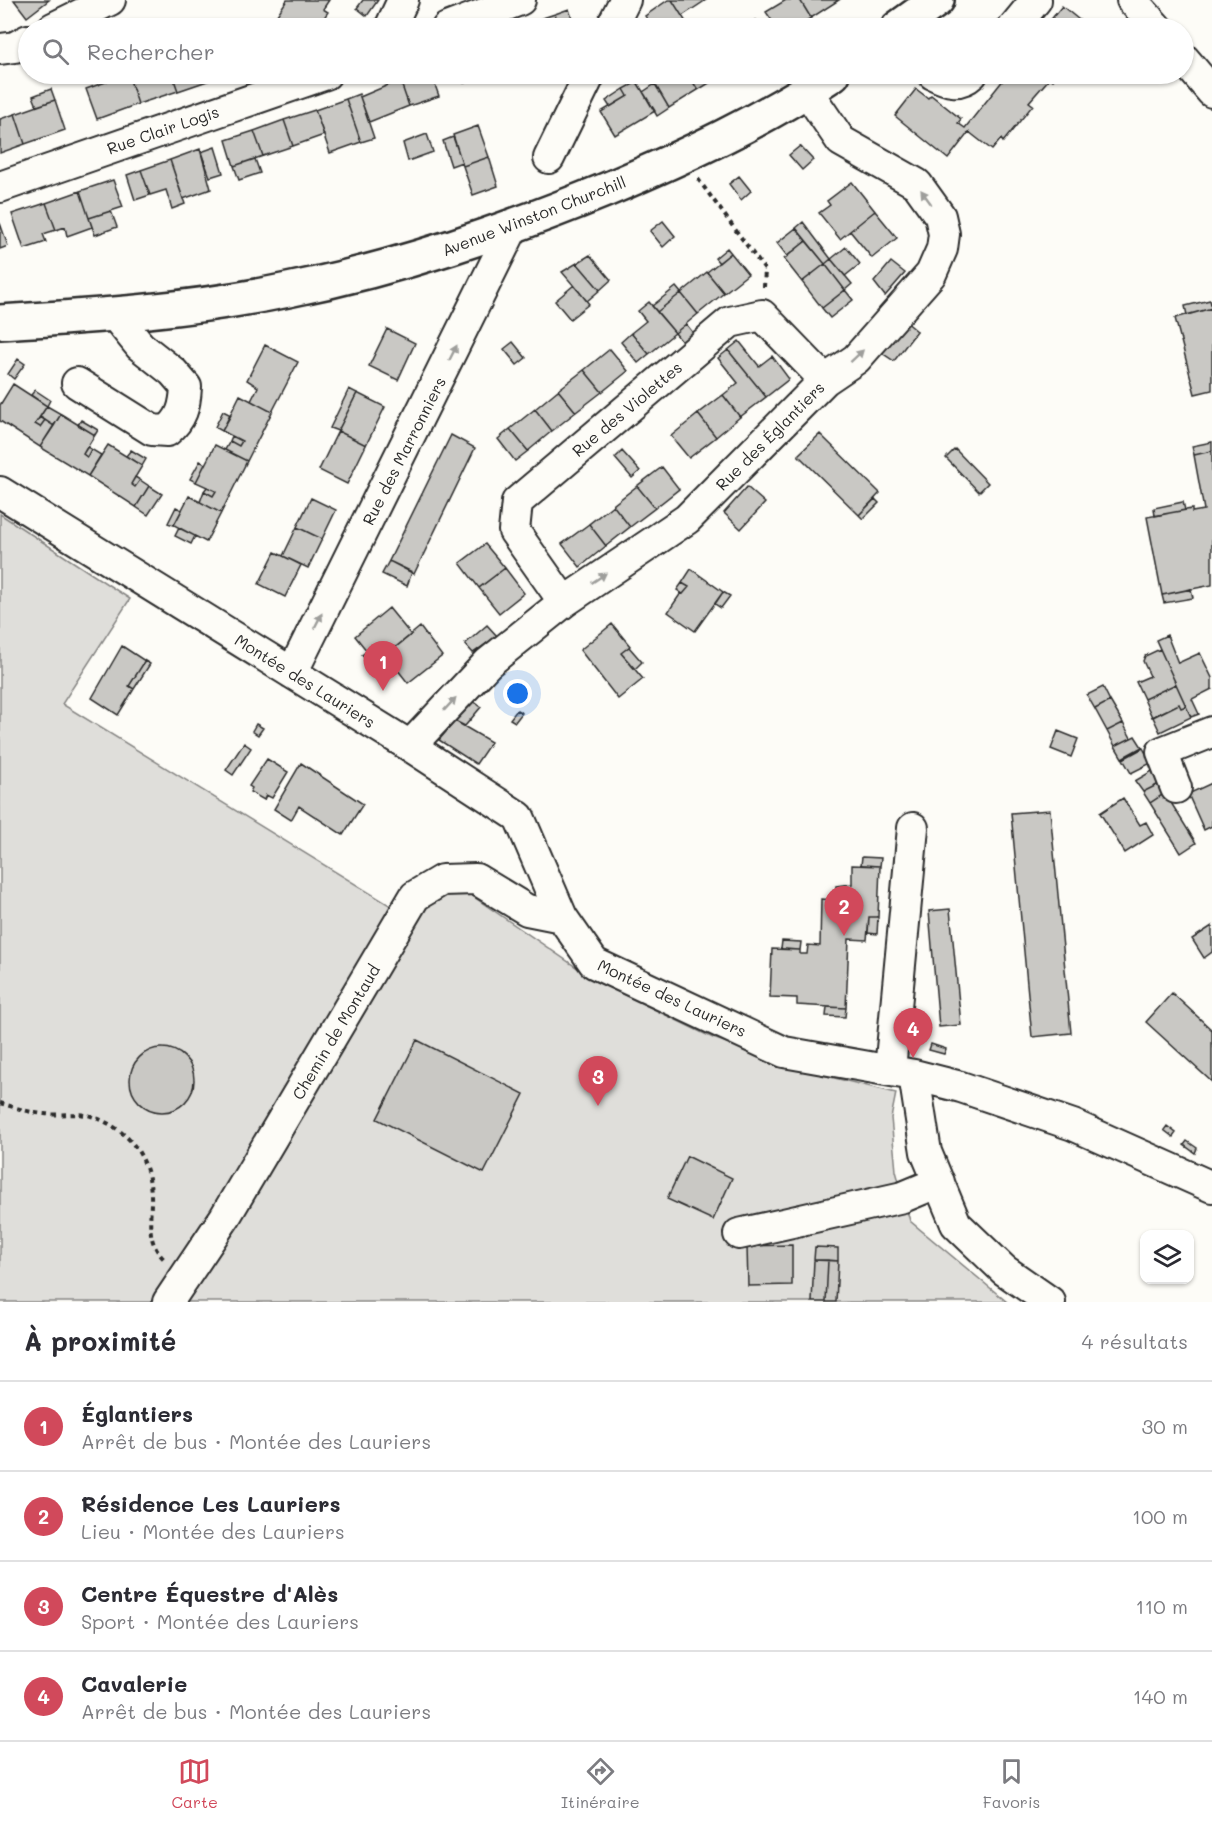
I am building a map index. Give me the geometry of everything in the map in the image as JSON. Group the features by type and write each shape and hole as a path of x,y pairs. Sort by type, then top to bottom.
{"main road":[{"path":"911,18 937,0"},
{"name":"Avenue Winston Churchill","path":"0,322 197,306 287,291 436,253 513,227 682,158 773,112 817,84"}],"street":[{"path":"73,18 110,0"},
{"path":"395,18 403,0"},
{"path":"473,18 520,0"},
{"path":"616,18 625,0"},
{"path":"1021,18 1036,0"},
{"path":"1132,0 1148,18"},
{"path":"0,49 18,45"},
{"path":"1194,71 1212,92"},
{"name":"Rue Clair Logis","path":"0,187 297,84"},
{"path":"549,158 585,84"},
{"name":"Rue des Églantiers","path":"410,746 488,663 564,602 687,519 825,380 856,358 931,274 942,249 944,234 940,216 917,184 841,141 821,84"},
{"name":"Rue des Marronniers","path":"292,673 513,227"},
{"path":"77,383 152,430 167,431 178,422 185,405 186,387 173,372 140,345 114,314"},
{"path":"762,315 825,380"},
{"name":"Rue des Violettes","path":"564,602 514,531 517,502 730,322 762,315"},
{"name":"Montée des Lauriers","path":"0,492 410,746 519,817 562,917 594,963 784,1052 902,1073 962,1087 1041,1113 1212,1187"},
{"path":"1176,788 1162,752 1212,732"},
{"path":"913,828 902,1073 926,1152 956,1224 1004,1270 1050,1302"},
{"name":"Chemin de Montaud","path":"176,1290 225,1217 415,896 441,880 476,879 527,910 562,917"},
{"path":"739,1234 903,1197 939,1182"}],"path":[{"path":"682,158 765,270 762,315"},
{"path":"0,1103 42,1114 89,1116 126,1133 145,1162 151,1194 148,1221 158,1252 176,1290"}],"shaded area":[{"path":"0,514 130,599 62,704 412,919 426,894 465,891 598,982 713,1038 810,1072 896,1093 891,1118 896,1171 910,1221 1007,1302 0,1302"}],"building":[{"path":"14,0 49,0 27,17"},
{"path":"287,0 329,0 323,9 328,12 324,18 282,18 277,15"},
{"path":"363,0 378,0 367,16 357,8"},
{"path":"668,0 672,0 683,18 646,18 645,16"},
{"path":"672,0 706,0 682,16"},
{"path":"786,0 800,0 811,18 770,18 766,12"},
{"path":"800,0 839,0 811,18"},
{"path":"1062,6 1077,18 1052,18"},
{"path":"569,9 572,18 556,18 555,14"},
{"path":"555,14 556,18 543,18"},
{"path":"100,84 131,84 138,104 97,119 86,89"},
{"path":"131,84 176,84 178,91 138,104"},
{"path":"176,84 198,84 178,91"},
{"path":"391,84 401,84 409,106 369,122 360,97"},
{"path":"401,84 435,84 439,96 409,106"},
{"path":"638,84 655,111 615,135 601,112 628,96 624,89"},
{"path":"655,84 694,84 698,90 669,108"},
{"path":"655,84 669,108 657,116 643,92"},
{"path":"694,84 708,84 698,90"},
{"path":"1000,84 1045,84 1029,102 1033,105 1003,142 1001,139 992,150 969,132 948,159 895,116 916,89 928,98 931,95 961,119 958,123 965,128"},
{"path":"51,89 55,100 37,106 33,96"},
{"path":"624,89 628,96 610,107 606,101"},
{"path":"359,94 374,138 361,142 346,99"},
{"path":"346,99 361,142 330,153 315,110"},
{"path":"55,100 65,130 25,144 15,114"},
{"path":"315,110 324,135 293,146 284,120"},
{"path":"15,114 25,144 0,153 0,119"},
{"path":"284,120 293,146 263,156 254,131"},
{"path":"478,126 489,157 463,166 453,135"},
{"path":"254,131 263,156 234,166 226,140"},
{"path":"427,134 433,152 408,161 403,143"},
{"path":"453,137 462,162 451,166 443,141"},
{"path":"800,146 813,160 802,170 789,155"},
{"path":"215,147 223,173 210,177 201,152"},
{"path":"200,149 211,189 183,199 170,160"},
{"path":"489,157 498,186 473,195 463,166"},
{"path":"255,159 260,173 239,180 234,166"},
{"path":"170,160 185,204 172,209 166,190 150,195 141,170"},
{"path":"141,170 150,195 135,200 127,175"},
{"path":"739,176 751,191 741,200 729,184"},
{"path":"113,180 123,207 89,218 80,191"},
{"path":"852,182 875,211 840,239 819,213 830,205 827,201"},
{"path":"80,191 92,227 67,236 65,227 56,230 46,203"},
{"path":"46,203 56,230 43,234 46,242 24,249 12,214"},
{"path":"111,211 117,227 95,235 89,218"},
{"path":"875,211 897,238 872,258 850,231"},
{"path":"663,221 675,236 663,247 650,231"},
{"path":"803,222 831,259 825,264 796,228"},
{"path":"0,223 8,246 0,249"},
{"path":"796,228 806,241 787,256 777,243"},
{"path":"806,241 825,264 802,282 784,259"},
{"path":"846,247 860,264 845,276 831,259"},
{"path":"727,248 731,253 719,263 715,258"},
{"path":"731,253 748,274 724,293 707,272"},
{"path":"590,255 611,280 600,290 577,263"},
{"path":"831,259 852,284 845,290 825,264"},
{"path":"891,262 905,273 885,296 874,282"},
{"path":"577,263 600,290 587,301 562,272"},
{"path":"825,264 845,290 822,308 802,282"},
{"path":"707,272 724,293 698,314 681,293"},
{"path":"574,285 589,304 570,319 555,301"},
{"path":"676,287 681,293 657,312 652,306"},
{"path":"845,290 853,300 830,318 822,308"},
{"path":"681,293 698,314 675,333 657,312"},
{"path":"1210,300 1212,308 1187,315 1185,306"},
{"path":"649,302 675,333 649,354 631,333 646,321 638,311"},
{"path":"1212,308 1212,390 1195,394 1175,318"},
{"path":"905,321 917,331 894,361 879,351"},
{"path":"686,324 694,334 683,343 675,333"},
{"path":"387,329 415,343 398,380 369,366"},
{"path":"631,333 649,354 638,363 621,342"},
{"path":"739,341 759,366 772,356 789,379 766,397 728,350"},
{"path":"513,342 526,358 517,365 504,349"},
{"path":"265,345 298,362 272,412 251,401 258,387 247,380"},
{"path":"610,349 628,371 602,392 584,370"},
{"path":"728,350 766,397 740,417 723,395 738,383 718,358"},
{"path":"18,359 25,364 14,379 8,374"},
{"path":"584,370 602,392 576,412 558,390"},
{"path":"13,384 47,406 35,424 40,427 45,420 54,426 40,447 0,421 0,405"},
{"path":"349,389 357,393 338,431 330,428"},
{"path":"35,390 50,400 47,406 31,395"},
{"path":"558,390 576,412 552,431 535,409"},
{"path":"357,393 385,407 366,445 338,431"},
{"path":"240,395 272,412 247,461 225,450 230,441 239,446 242,441 222,431"},
{"path":"723,395 740,417 716,437 698,414"},
{"path":"47,406 61,414 54,426 40,417"},
{"path":"535,409 552,431 528,451 510,429"},
{"path":"223,411 231,415 222,431 215,427"},
{"path":"61,414 95,435 83,454 87,457 91,449 101,455 88,476 40,447"},
{"path":"698,414 716,437 689,458 671,436"},
{"path":"40,417 45,420 40,427 35,424"},
{"path":"81,420 98,430 95,435 78,425"},
{"path":"510,429 528,451 515,461 498,439"},
{"path":"338,431 366,445 347,484 319,470"},
{"path":"820,434 880,493 859,515 798,455"},
{"path":"451,435 475,448 414,574 389,561"},
{"path":"232,436 242,441 239,446 230,441"},
{"path":"1212,442 1212,451 1194,455 1192,446"},
{"path":"108,445 142,466 131,484 135,487 140,480 149,486 136,507 88,476"},
{"path":"215,445 247,461 221,513 200,502 204,491 213,496 216,491 196,482"},
{"path":"87,447 91,449 87,457 83,454"},
{"path":"955,449 988,483 979,492 946,458"},
{"path":"131,450 146,459 142,466 126,456"},
{"path":"622,451 640,471 632,478 615,458"},
{"path":"1212,451 1212,585 1162,595 1147,517 1192,509 1192,512 1204,510 1194,455"},
{"path":"200,461 205,464 196,482 190,479"},
{"path":"662,467 679,489 655,508 637,486"},
{"path":"135,477 140,480 135,487 131,484"},
{"path":"149,486 162,494 148,515 136,507"},
{"path":"637,486 655,508 630,527 613,505"},
{"path":"207,487 216,491 213,496 204,491"},
{"path":"747,487 765,503 741,529 724,513"},
{"path":"189,496 221,513 206,542 174,525"},
{"path":"311,498 336,510 322,539 297,527"},
{"path":"875,499 879,503 863,519 859,515"},
{"path":"1183,502 1185,510 1155,516 1154,508"},
{"path":"613,505 630,527 606,546 589,524"},
{"path":"176,507 182,510 174,525 168,523"},
{"path":"589,524 606,546 580,567 562,544"},
{"path":"297,527 322,539 308,568 283,556"},
{"path":"179,528 195,536 191,544 175,536"},
{"path":"485,544 505,568 479,588 460,563"},
{"path":"275,552 301,565 285,597 259,584"},
{"path":"389,561 412,572 407,586 382,574"},
{"path":"505,568 524,593 499,613 479,588"},
{"path":"691,569 723,592 695,631 668,612 681,593 683,594 689,587 682,583"},
{"path":"682,583 689,587 683,594 677,590"},
{"path":"1191,589 1193,598 1164,603 1162,595"},
{"path":"723,592 730,596 721,608 715,604"},
{"path":"389,608 411,635 386,655 376,644 367,651 355,636"},
{"path":"612,624 630,646 621,653 643,679 618,699 580,650"},
{"path":"487,625 497,636 473,653 465,644"},
{"path":"420,627 442,656 408,683 386,655"},
{"path":"1167,635 1178,663 1200,653 1212,678 1212,689 1192,699 1199,714 1191,717 1156,640"},
{"path":"376,644 385,655 371,667 362,655"},
{"path":"122,646 145,661 129,686 134,689 118,715 92,698"},
{"path":"629,647 642,662 635,669 621,653"},
{"path":"1160,649 1176,684 1144,699 1136,682 1150,676 1143,661 1145,656"},
{"path":"145,661 150,664 134,689 129,686"},
{"path":"1176,684 1186,706 1181,708 1179,704 1152,717 1144,699"},
{"path":"1103,687 1110,701 1095,709 1087,695"},
{"path":"472,700 481,707 465,726 455,721"},
{"path":"1110,701 1123,723 1107,731 1095,709"},
{"path":"1179,704 1181,708 1186,706 1191,717 1160,732 1153,717"},
{"path":"517,710 522,713 515,722 510,719"},
{"path":"455,721 491,742 476,764 439,740"},
{"path":"1123,723 1131,738 1115,746 1107,731"},
{"path":"256,724 263,728 258,735 252,731"},
{"path":"1058,731 1078,739 1071,757 1051,749"},
{"path":"1135,736 1142,747 1122,758 1115,746"},
{"path":"244,743 251,748 233,775 226,770"},
{"path":"1143,748 1151,763 1131,773 1123,759"},
{"path":"267,759 288,772 272,798 266,795 264,800 250,792 252,788 249,786"},
{"path":"301,763 363,804 343,835 299,806 291,820 274,809"},
{"path":"1152,771 1159,784 1143,792 1135,781"},
{"path":"1212,783 1212,826 1204,830 1188,794"},
{"path":"1159,784 1165,793 1150,803 1143,792"},
{"path":"1165,793 1196,843 1181,853 1150,803"},
{"path":"1123,798 1140,825 1146,822 1153,835 1125,853 1100,813"},
{"path":"1050,810 1071,1033 1032,1037 1011,813"},
{"path":"862,857 881,858 880,866 861,865"},
{"path":"852,865 880,866 878,917 869,917 867,940 849,939 846,1008 797,1005 797,998 770,997 772,949 800,950 800,954 807,954 808,945 820,946 821,899 835,900 836,886 852,884"},
{"path":"950,909 961,1025 939,1027 929,911"},
{"path":"869,917 878,917 877,934 868,933"},
{"path":"1212,926 1212,952 1204,958 1192,939"},
{"path":"782,941 801,942 800,950 781,949"},
{"path":"1172,993 1212,1030 1212,1082 1146,1022"},
{"path":"827,1007 846,1008 845,1017 826,1016"},
{"path":"417,1040 524,1094 484,1173 377,1119"},
{"path":"931,1044 946,1049 944,1054 929,1050"},
{"path":"156,1048 168,1048 185,1057 192,1068 194,1080 192,1092 185,1103 168,1112 156,1112 144,1107 135,1098 130,1086 130,1074 135,1062 144,1053"},
{"path":"1167,1126 1176,1133 1173,1137 1164,1130"},
{"path":"1187,1141 1197,1148 1195,1153 1184,1145"},
{"path":"687,1156 732,1178 713,1220 667,1199"},
{"path":"792,1245 792,1285 748,1286 747,1246"},
{"path":"815,1247 838,1248 838,1261 814,1260"},
{"path":"814,1260 828,1260 826,1302 812,1302"},
{"path":"828,1260 838,1261 836,1302 826,1302"}],"place":[{"name":"Églantiers","path":"383,691"},
{"name":"Résidence Les Lauriers","path":"844,936"},
{"name":"Cavalerie","path":"913,1058"},
{"name":"Centre Équestre d'Alès","path":"598,1106"}]}
